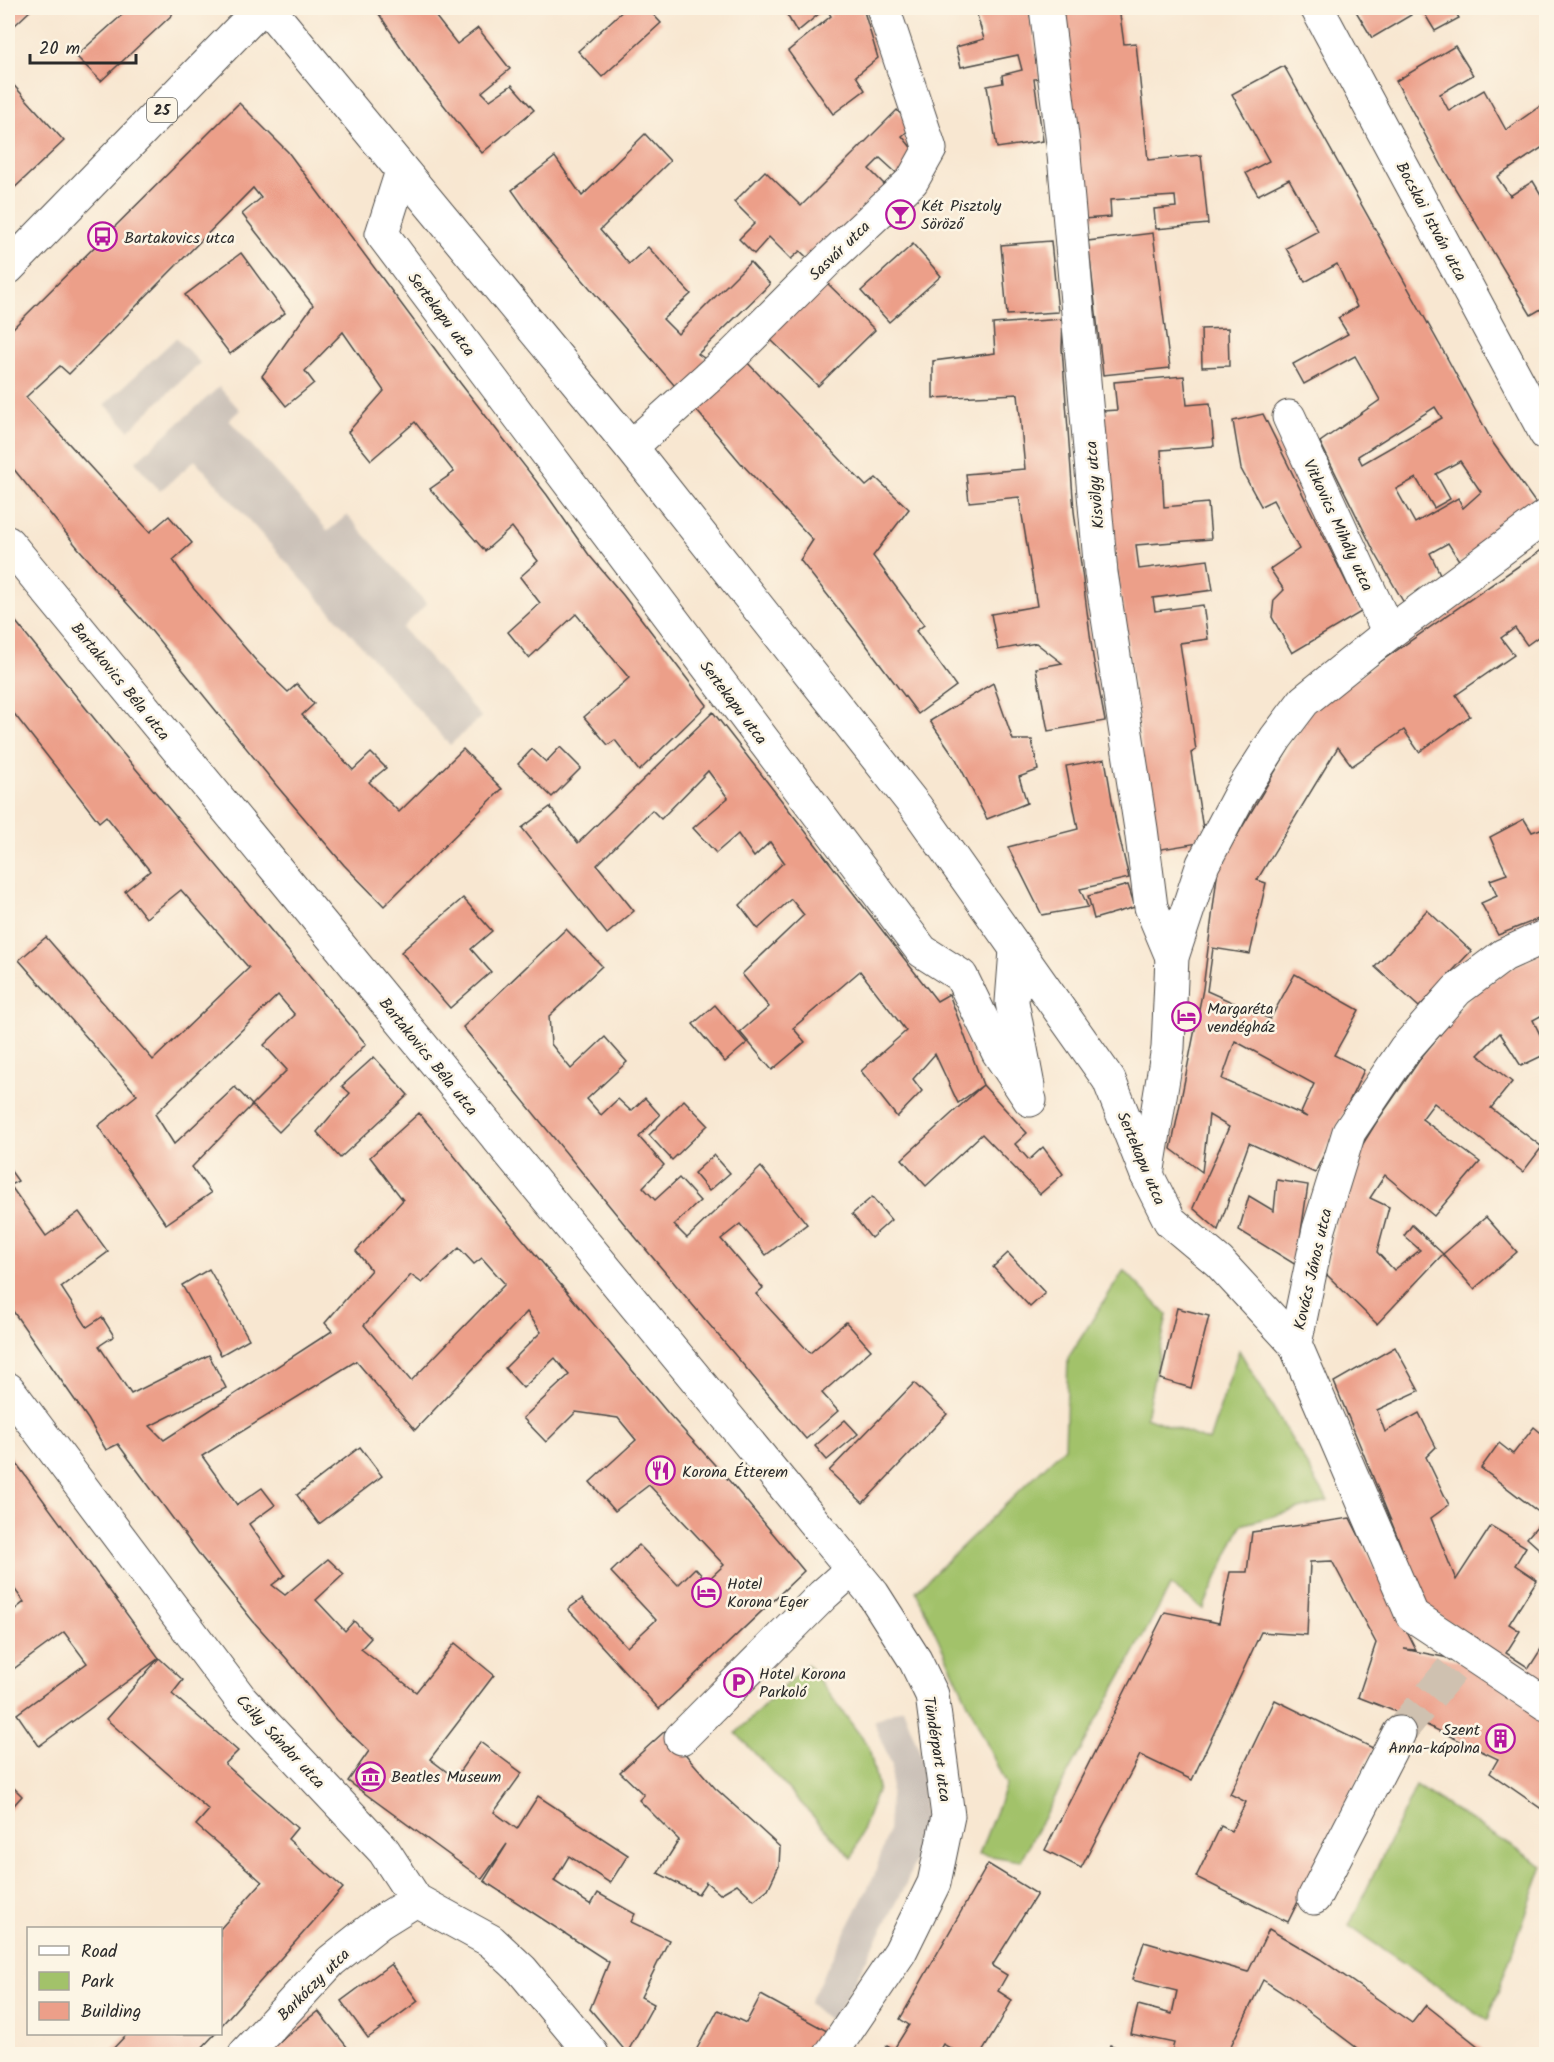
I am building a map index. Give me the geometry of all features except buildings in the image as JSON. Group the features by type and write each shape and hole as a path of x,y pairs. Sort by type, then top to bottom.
{"street":[{"name":"25","path":"8,268 261,8"},
{"name":"Sertekapu utca","path":"268,8 631,447 916,807 1109,1080 1147,1175 1170,1221 1219,1262 1295,1344"},
{"name":"Sasvár utca","path":"631,447 734,354 832,256 912,181 930,149 883,8"},
{"name":"Kisvölgy utca","path":"1046,8 1064,155 1101,573 1151,907 1172,957"},
{"name":"Bocskai István utca","path":"1317,8 1546,434"},
{"name":"Sertekapu utca","path":"402,171 382,234 922,951 961,975 998,1052 1030,1100 1012,1002 1016,950"},
{"name":"Vitkovics Mihály utca","path":"1289,417 1389,633"},
{"path":"1147,1175 1168,1048 1172,957 1203,864 1240,794 1276,738 1304,701 1389,633 1546,516"},
{"name":"Bartakovics Béla utca","path":"8,543 851,1570"},
{"name":"Kovács János utca","path":"1546,936 1504,955 1457,990 1405,1049 1349,1132 1319,1229 1295,1344 1412,1615 1546,1704"},
{"name":"Csiky Sándor utca","path":"8,1389 240,1698 384,1851 416,1900 491,1941 522,1970 592,2055"},
{"path":"681,1738 823,1594 851,1570"},
{"name":"Tündérpart utca","path":"831,2055 900,1952 934,1883 948,1816 932,1695 915,1660 873,1594 851,1570"},
{"path":"1314,1898 1400,1733"},
{"name":"Barkóczy utca","path":"245,2055 331,1961 379,1923 416,1900"}],"shaded area":[{"path":"176,338 200,363 129,430 105,404"},
{"path":"219,387 240,410 229,420 328,531 347,515 427,604 402,628 481,717 450,745 195,460 160,491 135,462"},
{"path":"903,1708 924,1763 924,1835 905,1887 832,2023 809,2003 874,1876 888,1832 892,1766 873,1721"}],"green space":[{"path":"1124,1270 1167,1315 1146,1417 1209,1441 1239,1350 1328,1501 1241,1525 1203,1609 1171,1585 1020,1861 979,1854 1006,1785 916,1591 1065,1447 1068,1358"},
{"path":"807,1664 869,1747 878,1788 852,1858 736,1733"},
{"path":"1416,1786 1543,1866 1488,2020 1349,1926"}],"tunnel":[{"path":"1399,1733 1466,1652"}],"place":[{"name":"Két Pisztoly Söröző","path":"900,214"},
{"name":"Bartakovics utca","path":"103,237"},
{"name":"Margaréta vendégház","path":"1186,1017"},
{"name":"Korona Étterem","path":"661,1471"},
{"name":"Hotel Korona Eger","path":"706,1592"},
{"name":"Hotel Korona Parkoló","path":"738,1682"},
{"name":"Szent Anna-kápolna","path":"1501,1738"},
{"name":"Beatles Museum","path":"370,1776"}]}
